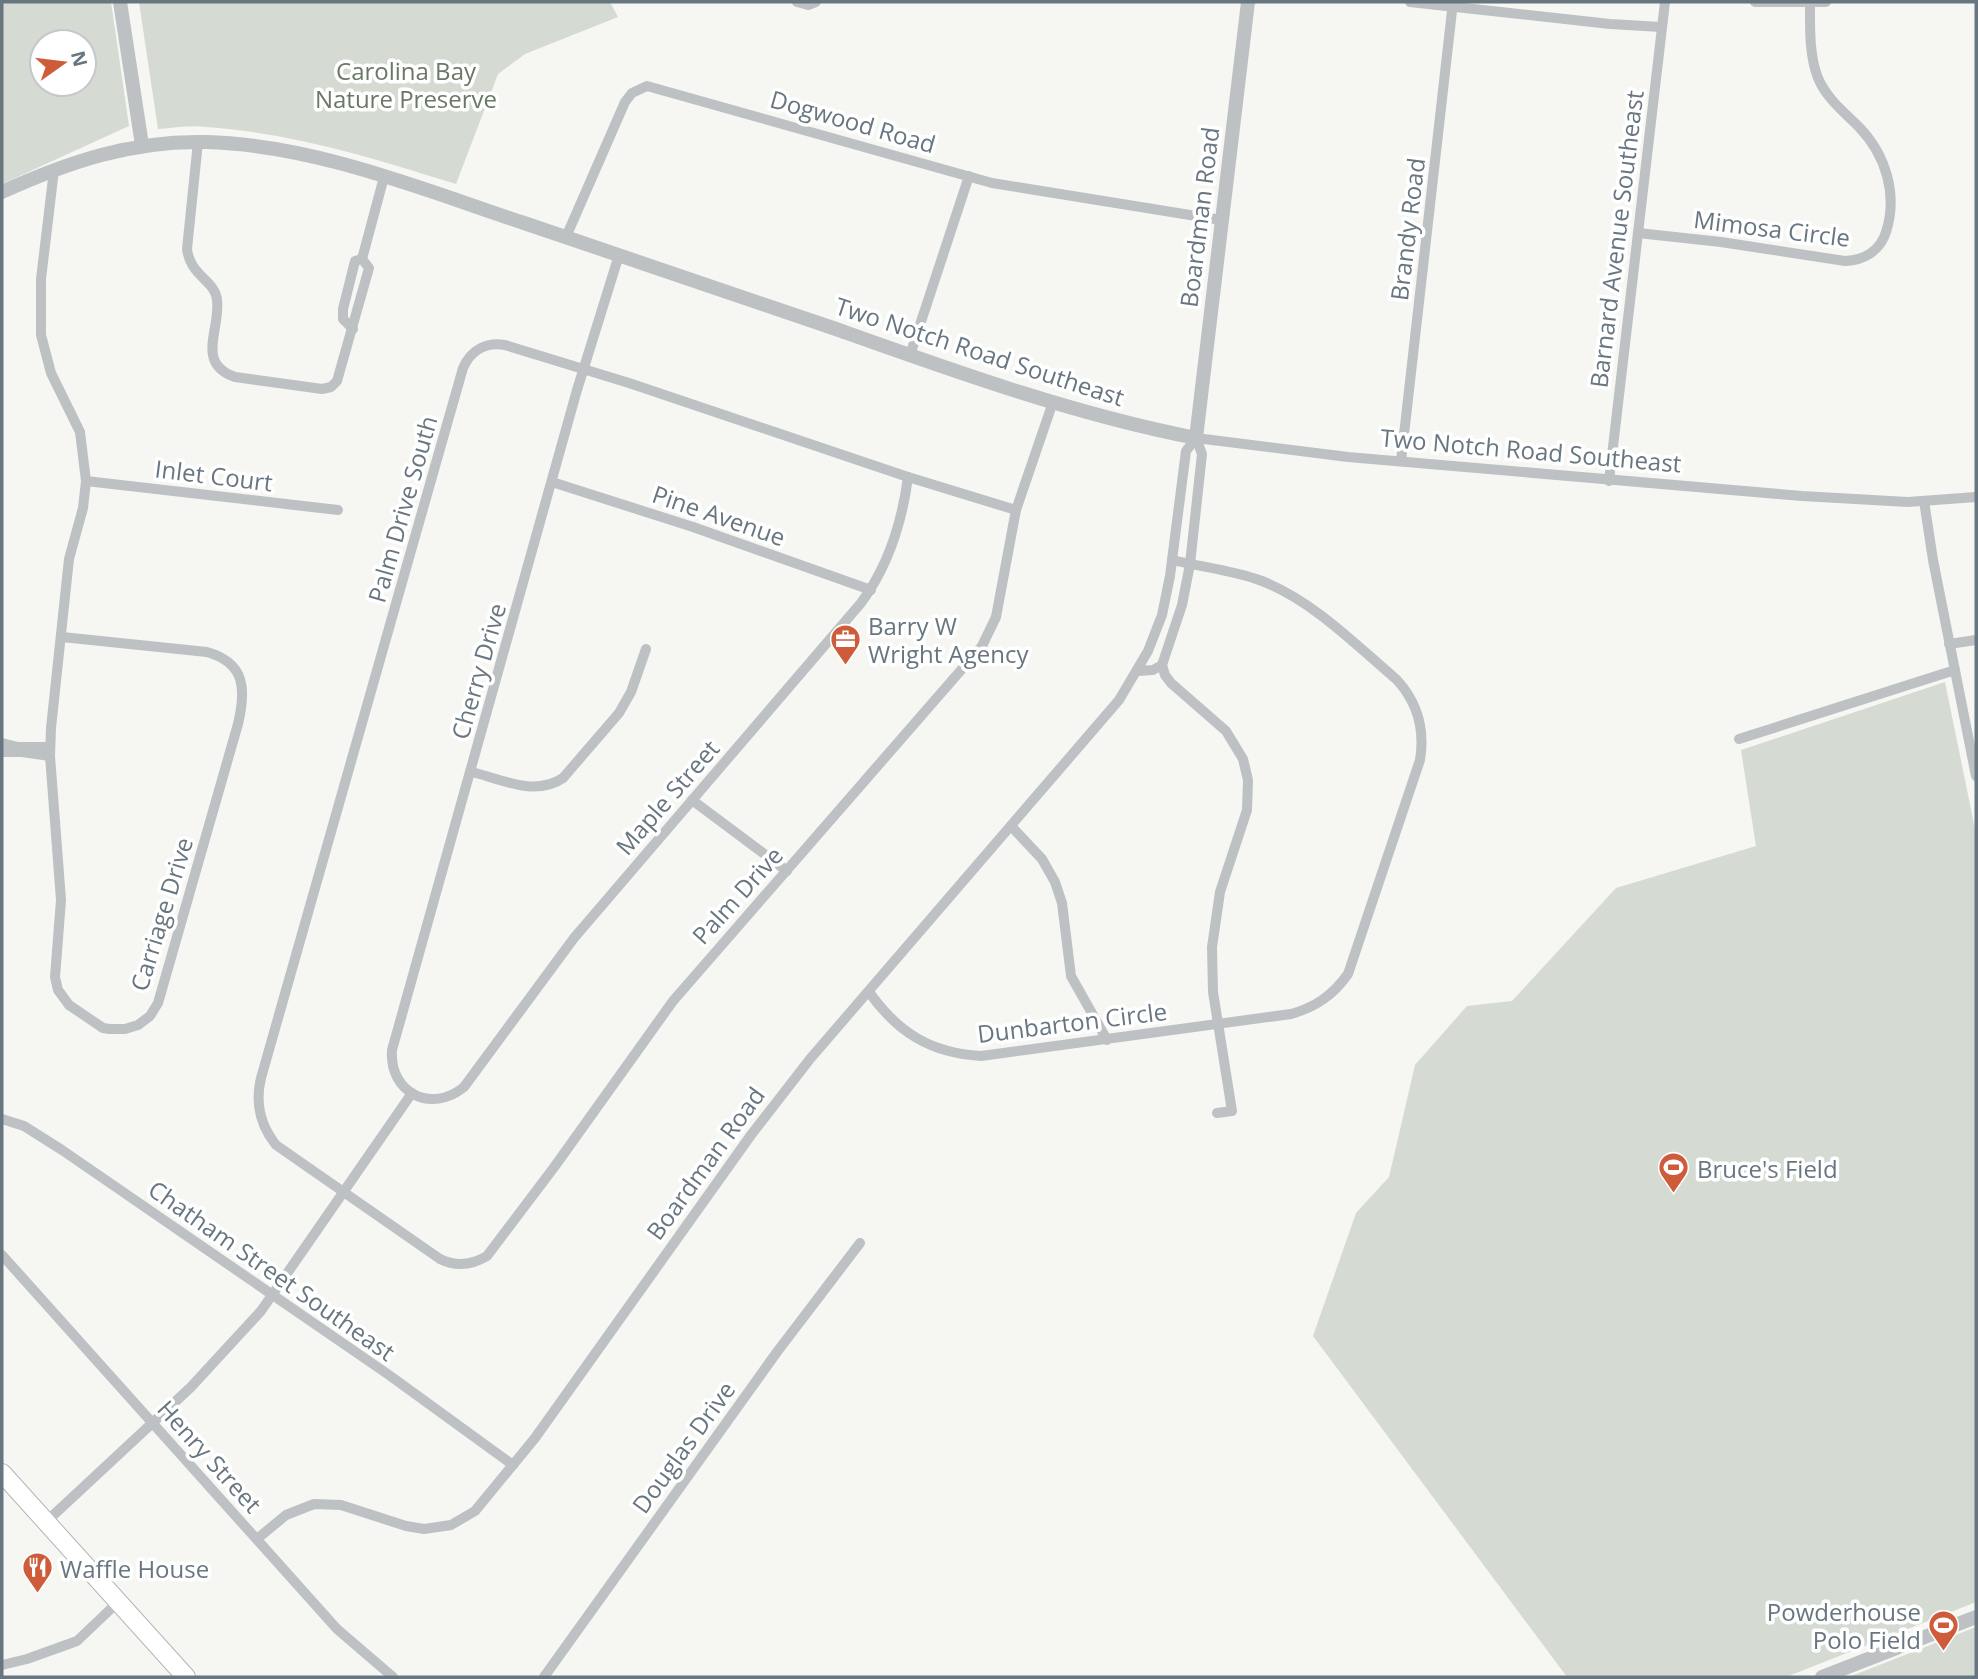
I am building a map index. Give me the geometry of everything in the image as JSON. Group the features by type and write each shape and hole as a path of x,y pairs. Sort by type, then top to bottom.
{"main road":[{"path":"2,1473 186,1677"}],"street":[{"path":"120,2 142,145"},
{"path":"797,2 808,5 816,2"},
{"name":"Boardman Road","path":"1162,665 1182,605 1190,564 1202,454 1196,438 1248,2"},
{"path":"1410,2 1452,3 1586,22 1661,27"},
{"name":"Barnard Avenue Southeast","path":"1609,481 1664,2"},
{"path":"1755,2 1826,2"},
{"name":"Brandy Road","path":"1401,461 1452,3"},
{"name":"Mimosa Circle","path":"1638,233 1721,242 1845,261 1859,259 1878,247 1889,219 1891,197 1887,176 1874,147 1859,127 1834,103 1817,75 1813,60 1810,3"},
{"name":"Dogwood Road","path":"566,237 625,102 637,90 647,86 969,176 1052,193 1222,220"},
{"path":"198,142 188,259 195,272 215,290 218,302 211,354 223,373 235,377 322,389 331,387 337,381 369,268 362,259 384,177"},
{"name":"Two Notch Road Southeast","path":"2,192 100,154 142,145 198,142 274,149 384,177 1053,402 1196,438 1348,457 1609,481 1883,502 1976,498"},
{"name":"Carriage Drive","path":"54,170 42,267 41,335 51,373 80,432 86,481 83,508 69,559 50,752 61,900 55,970 58,990 69,1005 103,1028 132,1028 150,1016 158,1003 238,724 244,701 243,686 233,667 222,657 207,652 62,637"},
{"path":"910,355 969,176"},
{"name":"Cherry Drive","path":"412,1093 401,1083 394,1071 392,1050 584,368 619,255"},
{"name":"Palm Drive South","path":"344,1192 281,1149 271,1138 259,1113 259,1087 463,368 470,357 480,348 499,344 584,368 908,477 1016,510"},
{"name":"Palm Drive","path":"344,1192 397,1231 446,1262 467,1264 487,1256 673,1001 982,646 996,617 1016,510 1053,402"},
{"name":"Boardman Road","path":"257,1539 296,1509 323,1503 363,1511 415,1528 433,1529 452,1525 475,1511 513,1465 751,1135 810,1059 1119,700 1138,671 1161,615 1172,560 1186,452 1196,438"},
{"name":"Maple Street","path":"412,1093 439,1099 453,1095 464,1087 575,938 871,590 880,575 897,531 908,477"},
{"name":"Inlet Court","path":"86,481 338,510"},
{"name":"Pine Avenue","path":"552,482 693,527 871,590"},
{"path":"1924,501 1949,645 1976,776"},
{"name":"Dunbarton Circle","path":"869,992 904,1030 921,1041 948,1052 994,1055 1301,1012 1327,997 1348,974 1420,760 1422,740 1417,711 1402,686 1313,610 1287,593 1259,580 1172,560"},
{"path":"1949,645 1976,640"},
{"path":"472,772 529,787 544,787 557,782 619,713 631,692 646,649"},
{"path":"1138,671 1153,670 1162,665 1171,682 1226,731 1238,749 1248,780 1247,810 1220,892 1213,929 1212,965 1218,1025 1232,1111 1217,1113"},
{"path":"1739,739 1955,670"},
{"path":"2,743 50,752"},
{"path":"2,751 50,752"},
{"path":"692,800 787,872"},
{"path":"1011,826 1042,859 1055,882 1062,903 1071,976 1107,1040"},
{"path":"46,1522 215,1363 272,1296 412,1093"},
{"name":"Chatham Street Southeast","path":"2,1119 30,1129 389,1375 513,1465"},
{"name":"Douglas Drive","path":"544,1677 777,1352 860,1243"},
{"name":"Henry Street","path":"2,1255 337,1629 393,1677"},
{"path":"2,1665 77,1641 118,1602"},
{"path":"1822,1677 1976,1617"}],"green space":[{"path":"2,2 111,2 129,126 2,184"},
{"name":"Carolina Bay Nature Preserve","path":"139,2 610,2 618,17 525,54 498,74 456,184 363,156 270,135 200,126 158,129"},
{"name":"Bruce's Field","path":"1945,682 1976,834 1976,1602 1786,1677 1567,1677 1313,1336 1356,1213 1389,1177 1415,1065 1467,1006 1512,1001 1616,888 1756,846 1741,750"},
{"name":"Powderhouse Polo Field","path":"1976,1627 1976,1677 1849,1677"}],"place":[{"name":"Barry W Wright Agency","path":"845,666"},
{"name":"Bruce's Field","path":"1674,1195"},
{"name":"Waffle House","path":"37,1595"},
{"name":"Powderhouse Polo Field","path":"1944,1652"}]}
